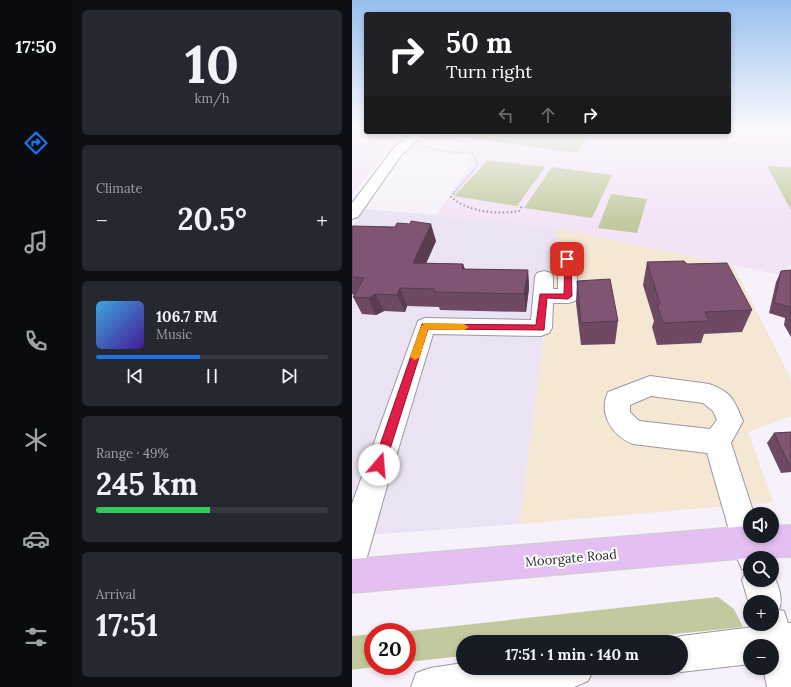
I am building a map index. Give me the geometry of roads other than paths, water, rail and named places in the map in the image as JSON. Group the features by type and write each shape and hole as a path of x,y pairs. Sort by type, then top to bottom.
{"main road":[{"name":"Moorgate Road","path":"352,576 751,550 791,541"}],"street":[{"path":"352,214 391,160"},
{"path":"352,554 372,486 425,326 540,328 544,287 568,296 567,259"},
{"path":"717,442 751,550"},
{"path":"688,653 779,636 786,687"},
{"path":"430,687 522,675"}]}
